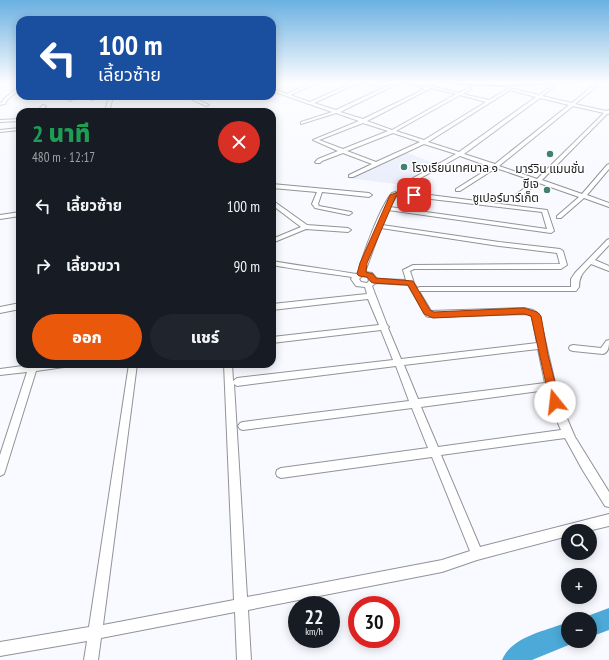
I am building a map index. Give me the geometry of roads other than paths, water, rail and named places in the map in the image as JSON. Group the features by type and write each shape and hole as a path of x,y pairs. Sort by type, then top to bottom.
{"street":[{"path":"303,123 334,113"},
{"path":"338,113 609,205"},
{"path":"376,164 315,140 378,113"},
{"path":"318,162 392,131 425,113"},
{"path":"351,176 424,142 470,113"},
{"path":"408,183 460,154 515,113"},
{"path":"458,190 496,166 561,113"},
{"path":"516,197 538,181 607,113"},
{"path":"0,121 16,120"},
{"path":"0,131 16,129"},
{"path":"559,218 583,196 609,166"},
{"path":"276,186 369,195"},
{"path":"320,190 314,204 317,207 349,213"},
{"path":"358,277 387,208 393,195 396,194 437,194 545,211 551,231 387,208"},
{"path":"276,205 305,227"},
{"path":"0,217 16,215"},
{"path":"379,226 499,244 560,251 564,265 561,268 410,268 406,270 410,283 427,312 433,315 488,312 530,312 536,316 550,386 568,433 580,457 609,502"},
{"path":"276,239 305,227 348,230"},
{"path":"420,289 573,289 575,287 575,279 609,242"},
{"path":"591,261 609,269"},
{"path":"276,264 326,275 358,277 370,275 371,287 414,403 477,554"},
{"path":"358,277 364,285 371,287"},
{"path":"276,306 371,287 410,283"},
{"path":"0,310 16,307"},
{"path":"276,340 385,326"},
{"path":"573,348 603,351 609,343"},
{"path":"237,382 541,346"},
{"path":"0,372 33,368 0,471"},
{"path":"91,660 132,368"},
{"path":"228,368 244,660"},
{"path":"243,426 550,386"},
{"path":"281,473 568,433"},
{"path":"0,649 94,633 442,566 477,554 609,520"}],"waterway":[{"path":"597,623 609,619"},
{"path":"514,660 526,650 561,637"}],"place":[{"name":"มาร์วิน แมนชั่น","path":"550,154"},
{"name":"โรงเรียนเทศบาล ๑","path":"404,167"},
{"name":"ซีเจ ซูเปอร์มาร์เก็ต","path":"547,190"}]}
